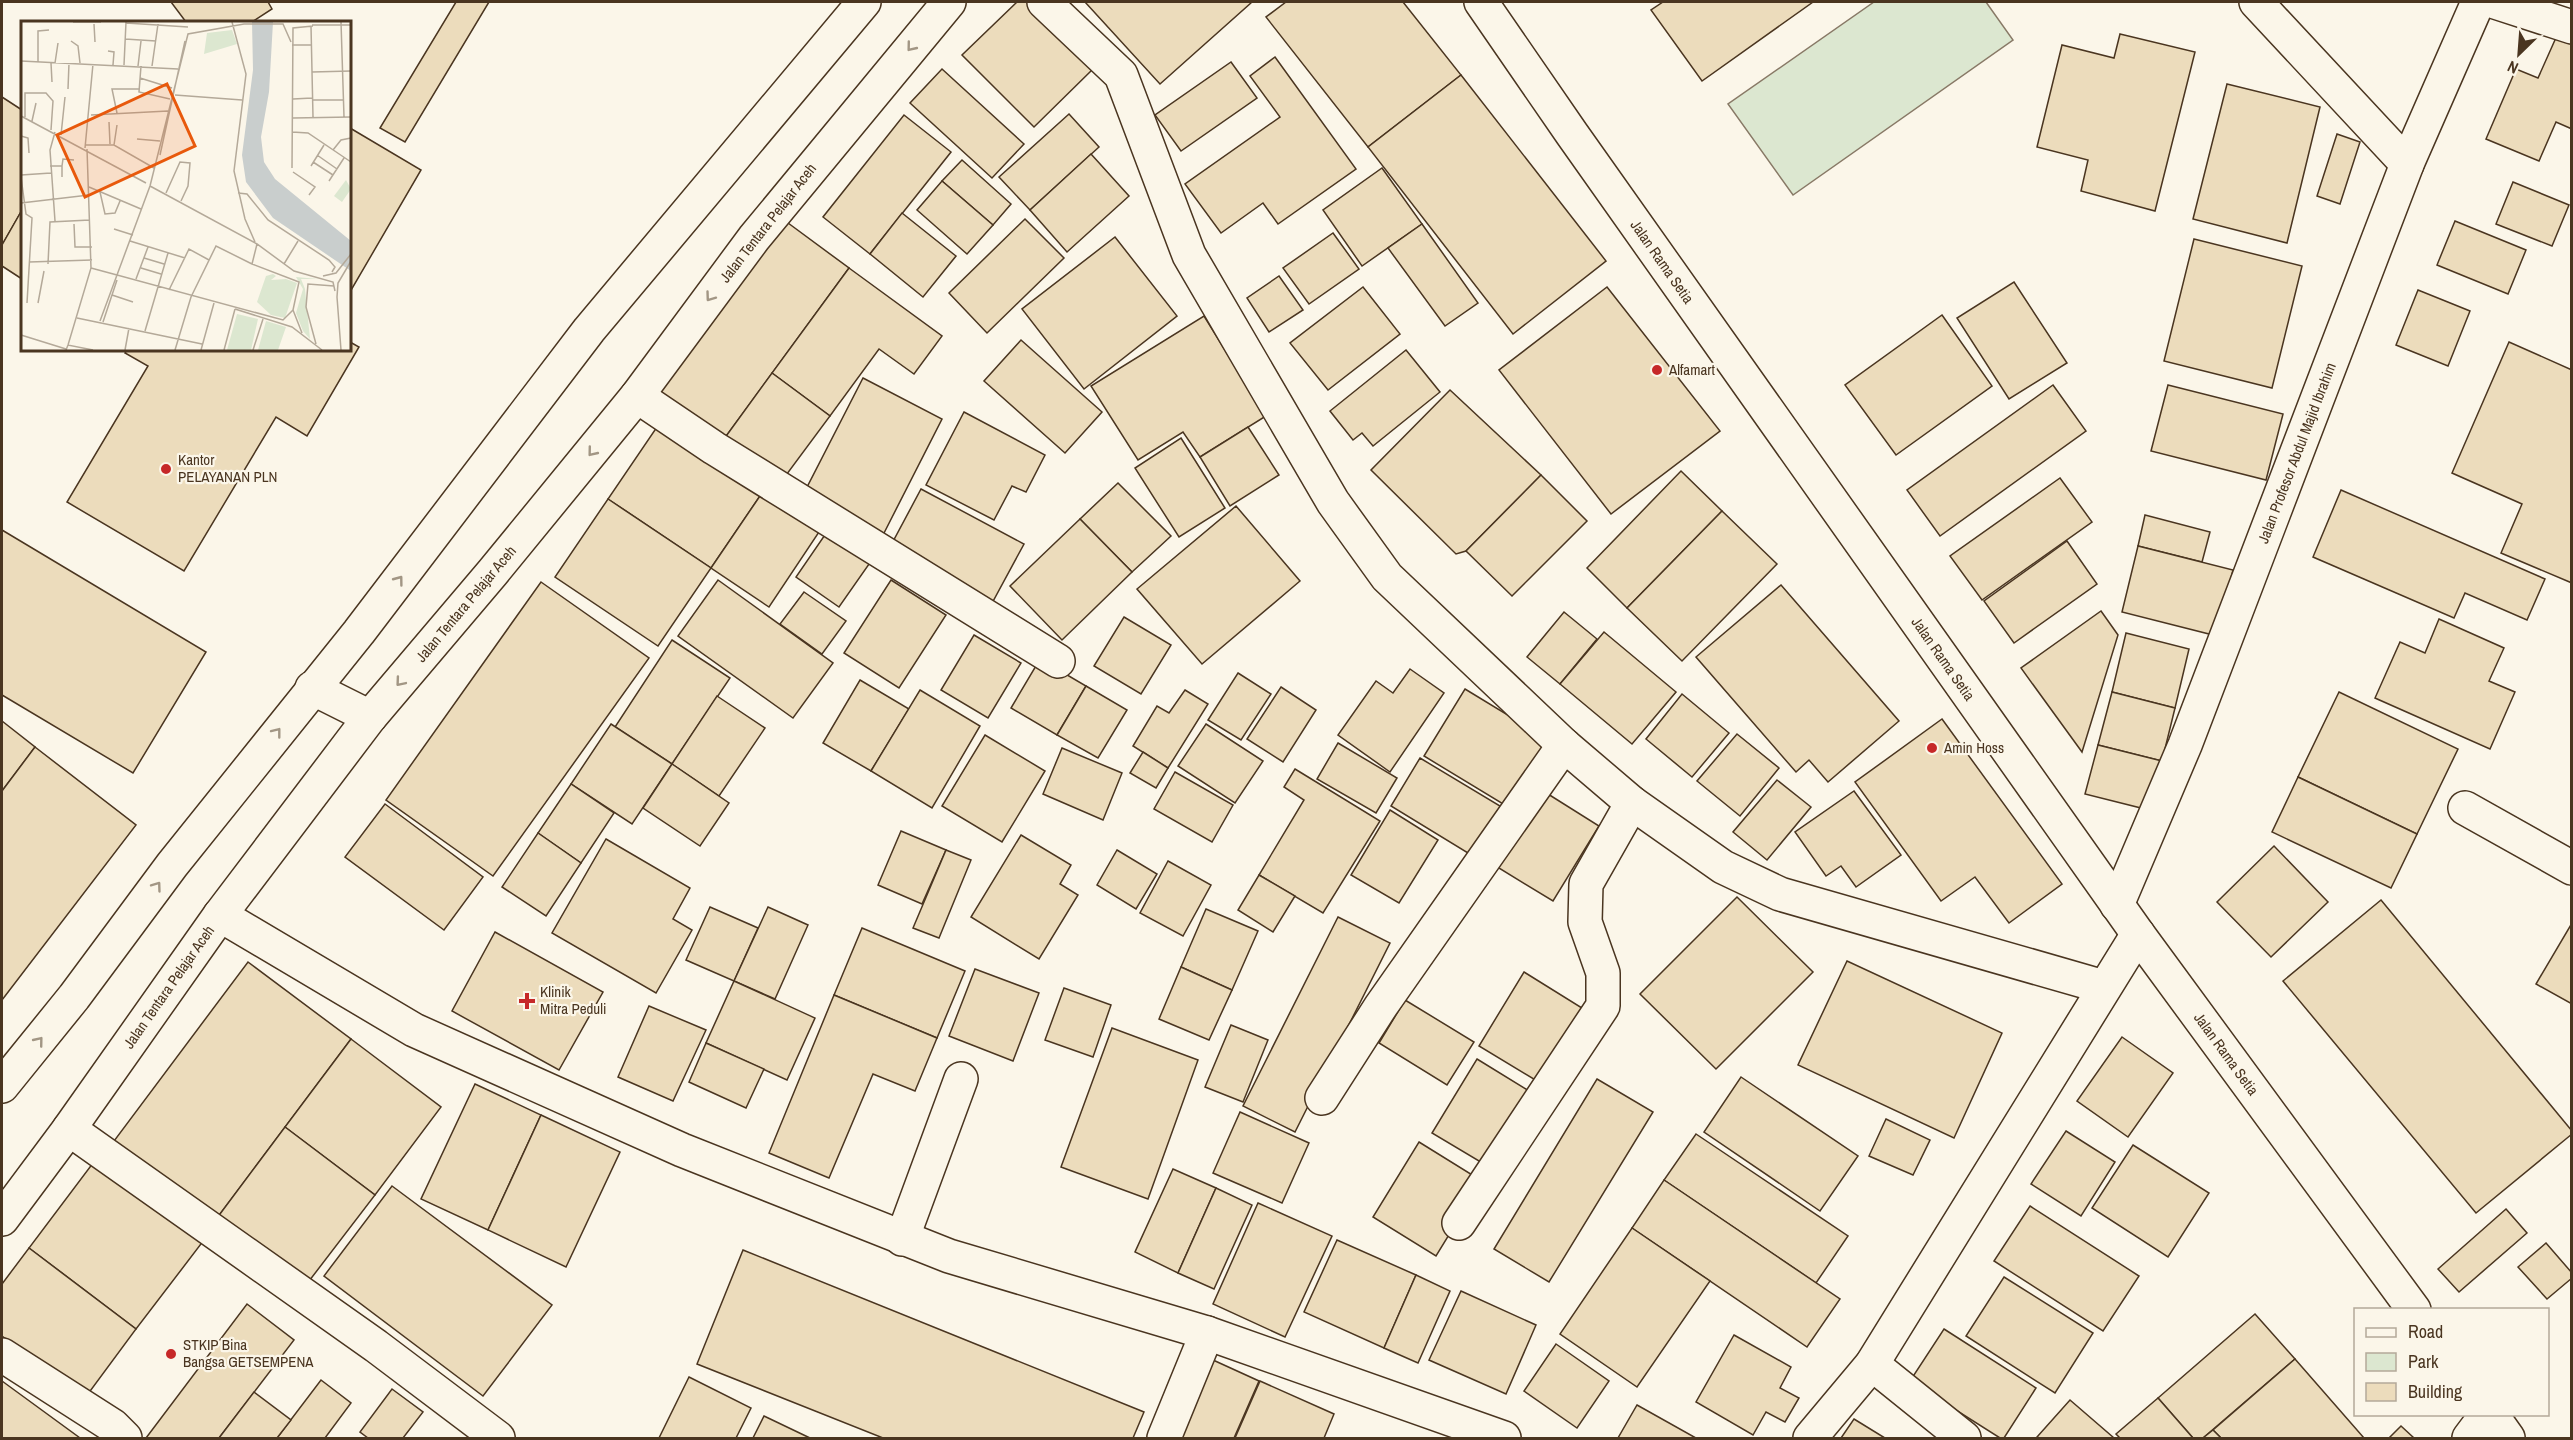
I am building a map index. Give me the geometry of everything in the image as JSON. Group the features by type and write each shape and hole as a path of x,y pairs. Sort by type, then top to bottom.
{"street":[{"path":"2,1086 74,997 172,865 366,622 589,330 864,2"},
{"name":"Jalan Tentara Pelajar Aceh","path":"2,1219 69,1129 220,915 370,717 494,572 637,396 754,238 949,2"},
{"path":"1044,2 1121,75 1190,255 1333,502 1387,577 1564,745 1632,802 1723,867 1780,894 2104,987"},
{"name":"Jalan Rama Setia","path":"1481,2 2117,905 2413,1308"},
{"path":"2256,2 2407,164"},
{"name":"Jalan Profesor Abdul Majid Ibrahim","path":"2117,905 2186,745 2407,164 2478,2"},
{"path":"2495,2 2571,27"},
{"path":"637,396 714,448 1058,661"},
{"path":"312,688 370,717"},
{"path":"1322,1098 1400,979 1564,745"},
{"path":"1459,1223 1603,1006 1603,974 1585,922 1586,884 1632,802"},
{"path":"2464,808 2571,868"},
{"path":"220,915 414,1030 682,1150 949,1256 1207,1333 1504,1438"},
{"path":"1810,1438 1872,1364 2138,934"},
{"path":"902,1239 961,1079"},
{"path":"69,1129 376,1346 498,1438"},
{"path":"1164,1438 1207,1333"},
{"path":"2,1355 113,1426 125,1438"},
{"path":"1872,1364 1964,1438"},
{"path":"2469,1438 2487,1416"},
{"path":"2491,1416 2508,1438"}],"green space":[{"path":"1874,2 1986,2 2013,40 1793,195 1728,104"}],"building":[{"path":"171,2 268,2 272,9 254,21 185,21"},
{"path":"456,2 489,2 405,142 380,128"},
{"path":"1017,2 1028,2 1094,68 1034,127 962,55"},
{"path":"1085,2 1252,2 1160,84"},
{"path":"1286,2 1403,2 1461,75 1368,147 1266,17"},
{"path":"1663,2 1813,2 1702,81 1651,10"},
{"path":"2559,31 2572,36 2572,129 2556,122 2539,161 2486,139 2516,69 2538,78"},
{"path":"2120,34 2195,52 2155,211 2081,191 2088,160 2037,147 2062,45 2114,58"},
{"path":"1275,57 1356,169 1278,224 1263,203 1221,233 1185,184 1280,117 1250,76"},
{"path":"1231,62 1257,98 1181,151 1155,115"},
{"path":"942,69 1024,144 992,178 910,103"},
{"path":"1461,75 1606,261 1513,334 1368,147"},
{"path":"2227,84 2320,107 2287,243 2193,219"},
{"path":"2,97 21,109 21,212 2,245"},
{"path":"1069,114 1099,147 1030,210 999,177"},
{"path":"904,115 951,152 870,254 823,217"},
{"path":"351,129 421,170 351,290"},
{"path":"2337,134 2360,142 2340,204 2317,196"},
{"path":"1091,154 1129,196 1067,252 1030,210"},
{"path":"962,160 1011,204 993,225 942,181"},
{"path":"1382,168 1422,224 1362,266 1323,210"},
{"path":"942,181 993,225 967,254 917,210"},
{"path":"2513,182 2569,205 2552,246 2496,224"},
{"path":"21,212 21,278 2,266 2,245"},
{"path":"902,213 956,256 923,297 870,254"},
{"path":"1025,219 1064,258 987,333 949,293"},
{"path":"784,220 849,268 724,439 658,390"},
{"path":"2455,221 2526,250 2508,294 2437,265"},
{"path":"1422,224 1478,303 1445,326 1388,248"},
{"path":"1333,233 1359,269 1309,304 1283,268"},
{"path":"1115,237 1177,316 1084,389 1022,309"},
{"path":"2194,239 2302,266 2272,388 2164,361"},
{"path":"849,268 942,336 914,374 879,349 830,416 772,373"},
{"path":"1279,276 1303,310 1269,332 1247,298"},
{"path":"2014,282 2067,363 2009,399 1957,318"},
{"path":"1363,287 1400,334 1328,390 1290,343"},
{"path":"1607,287 1720,431 1611,514 1499,370"},
{"path":"2418,290 2470,311 2448,366 2396,345"},
{"path":"1942,315 1992,386 1896,455 1845,385"},
{"path":"1204,316 1266,416 1200,457 1183,432 1138,460 1091,386"},
{"path":"1021,340 1102,412 1065,453 984,381"},
{"path":"2509,342 2572,370 2572,583 2501,553 2522,504 2452,473"},
{"name":"Kantor PELAYANAN PLN","path":"351,343 359,347 307,436 276,417 184,571 67,502 148,366 125,353 126,351 351,351"},
{"path":"1406,350 1440,392 1373,446 1362,433 1353,440 1330,411"},
{"path":"772,373 830,416 781,482 724,439"},
{"path":"863,378 942,419 883,535 803,495"},
{"path":"2053,385 2086,431 1940,536 1907,490"},
{"path":"2168,385 2283,414 2266,480 2151,451"},
{"path":"1450,390 1541,475 1466,551 1456,554 1371,470"},
{"path":"964,412 1045,455 1026,492 1012,486 994,520 926,485"},
{"path":"659,424 762,493 711,568 608,499"},
{"path":"1248,427 1279,475 1230,506 1200,457"},
{"path":"1181,438 1225,508 1179,537 1135,468"},
{"path":"1681,471 1722,511 1627,608 1587,568"},
{"path":"1541,475 1587,521 1512,596 1466,551"},
{"path":"2060,478 2092,522 1982,600 1950,556"},
{"path":"1118,483 1171,536 1132,572 1080,519"},
{"path":"921,489 1024,544 991,605 889,549"},
{"path":"2341,490 2545,579 2527,620 2465,593 2454,618 2313,557"},
{"path":"762,493 819,532 769,607 711,568"},
{"path":"608,499 711,568 658,646 555,577"},
{"path":"1236,506 1300,581 1202,664 1137,589"},
{"path":"1722,511 1777,564 1682,661 1627,608"},
{"path":"2145,515 2210,532 2202,562 2138,546"},
{"path":"1080,519 1132,572 1062,640 1010,586"},
{"path":"831,526 874,557 839,607 796,577"},
{"path":"2,530 206,652 133,773 2,695"},
{"path":"2067,541 2097,584 2014,643 1984,601"},
{"path":"2138,546 2233,570 2217,636 2122,612"},
{"path":"718,580 833,663 793,718 678,636"},
{"path":"891,580 946,615 899,688 844,653"},
{"path":"541,582 649,658 493,876 386,800"},
{"path":"1781,585 1899,721 1828,782 1809,760 1796,772 1696,657"},
{"path":"804,592 846,621 822,654 780,624"},
{"path":"2101,611 2118,635 2082,752 2021,668"},
{"path":"1564,612 1597,639 1560,684 1527,657"},
{"path":"1124,617 1171,645 1141,694 1094,666"},
{"path":"2439,619 2504,648 2489,681 2515,692 2490,749 2375,698 2400,642 2425,653"},
{"path":"1604,632 1676,692 1632,744 1560,684"},
{"path":"2126,633 2189,649 2175,708 2112,692"},
{"path":"974,635 1021,663 988,718 941,690"},
{"path":"672,640 730,678 672,764 615,727"},
{"path":"1040,659 1086,686 1057,735 1011,708"},
{"path":"1410,669 1444,693 1390,772 1338,735 1376,681 1393,693"},
{"path":"1238,673 1271,694 1241,740 1208,720"},
{"path":"860,680 909,709 871,771 823,743"},
{"path":"1086,686 1127,710 1098,758 1057,735"},
{"path":"1281,687 1316,710 1283,762 1247,739"},
{"path":"1465,689 1554,743 1513,810 1424,756"},
{"path":"920,690 980,726 932,808 871,771"},
{"path":"1185,690 1208,704 1168,768 1133,746 1157,706 1169,713"},
{"path":"2112,692 2175,708 2162,761 2098,745"},
{"path":"2339,692 2458,749 2417,834 2298,777"},
{"path":"1682,694 1729,733 1692,777 1646,739"},
{"path":"717,696 765,728 719,796 672,764"},
{"path":"1942,719 2062,884 2009,923 1975,877 1941,901 1855,782"},
{"path":"2,721 35,747 2,791"},
{"path":"611,724 672,764 632,824 571,784"},
{"path":"1206,724 1263,761 1235,803 1178,766"},
{"path":"1737,734 1779,768 1740,816 1697,781"},
{"path":"985,735 1045,771 1002,842 942,806"},
{"path":"1338,743 1397,778 1376,813 1317,779"},
{"path":"2098,745 2162,761 2149,810 2085,794"},
{"path":"35,747 136,825 2,1000 2,791"},
{"path":"1062,748 1122,773 1103,820 1043,794"},
{"path":"1143,752 1168,768 1156,788 1130,773"},
{"path":"1420,758 1510,812 1481,861 1391,806"},
{"path":"672,764 729,803 700,846 643,808"},
{"path":"1295,769 1380,821 1323,913 1259,875 1304,800 1284,787"},
{"path":"1175,772 1233,805 1212,842 1154,809"},
{"path":"2298,777 2417,834 2391,888 2272,832"},
{"path":"1777,780 1811,807 1767,860 1733,832"},
{"path":"571,784 614,813 581,863 538,833"},
{"path":"1540,789 1599,826 1553,901 1494,865"},
{"path":"1854,791 1901,855 1856,887 1841,866 1826,876 1795,832"},
{"path":"385,804 483,877 444,930 345,857"},
{"path":"1390,810 1438,840 1399,903 1351,875"},
{"path":"901,831 946,850 922,904 878,885"},
{"path":"538,833 581,863 546,916 502,887"},
{"path":"1021,835 1071,865 1060,884 1078,895 1039,959 971,917"},
{"path":"606,839 690,888 673,919 692,930 656,993 552,933"},
{"path":"2274,846 2328,902 2271,957 2217,902"},
{"path":"946,850 971,860 939,938 913,928"},
{"path":"1117,850 1157,874 1136,909 1097,885"},
{"path":"1168,861 1211,885 1183,936 1140,913"},
{"path":"1259,875 1295,896 1273,932 1238,910"},
{"path":"1737,897 1813,972 1716,1069 1640,994"},
{"path":"2381,900 2572,1131 2572,1134 2476,1213 2283,981"},
{"path":"710,907 758,928 734,981 686,960"},
{"path":"768,907 808,925 775,999 734,981"},
{"path":"1206,909 1258,931 1232,990 1181,967"},
{"path":"1338,917 1390,943 1295,1132 1243,1106"},
{"path":"2572,923 2572,1004 2536,984"},
{"path":"862,928 965,971 937,1038 834,995"},
{"name":"Klinik Mitra Peduli","path":"495,932 603,992 559,1070 452,1011"},
{"path":"1847,961 2002,1033 1954,1138 1798,1065"},
{"path":"248,962 351,1039 217,1218 114,1141"},
{"path":"1181,967 1232,990 1209,1040 1159,1019"},
{"path":"975,969 1039,993 1013,1061 949,1036"},
{"path":"1524,972 1582,1008 1537,1081 1479,1046"},
{"path":"734,981 815,1018 787,1080 706,1043"},
{"path":"1064,988 1111,1005 1093,1057 1045,1040"},
{"path":"834,995 937,1038 915,1091 873,1074 829,1178 769,1153"},
{"path":"1405,1000 1474,1042 1447,1085 1379,1043"},
{"path":"649,1006 706,1030 673,1101 618,1077"},
{"path":"1231,1025 1268,1040 1243,1102 1205,1087"},
{"path":"1112,1028 1198,1060 1148,1199 1061,1167"},
{"path":"2122,1037 2173,1073 2128,1137 2077,1101"},
{"path":"351,1039 441,1107 375,1195 285,1127"},
{"path":"706,1043 764,1069 746,1108 689,1082"},
{"path":"1477,1059 1534,1094 1489,1167 1432,1133"},
{"path":"1741,1077 1858,1156 1820,1211 1704,1132"},
{"path":"1597,1079 1653,1112 1549,1282 1494,1249"},
{"path":"475,1084 541,1115 488,1230 421,1199"},
{"path":"1240,1112 1309,1143 1282,1203 1213,1173"},
{"path":"541,1115 620,1152 566,1267 488,1230"},
{"path":"1886,1119 1930,1140 1913,1175 1869,1156"},
{"path":"285,1127 375,1195 306,1285 217,1218"},
{"path":"2066,1131 2115,1162 2081,1216 2031,1184"},
{"path":"1696,1134 1848,1236 1816,1283 1664,1180"},
{"path":"1419,1142 1482,1181 1436,1256 1373,1217"},
{"path":"2133,1145 2209,1193 2168,1257 2092,1208"},
{"path":"96,1159 204,1240 136,1329 29,1248"},
{"path":"1173,1169 1216,1188 1178,1273 1135,1252"},
{"path":"1664,1180 1840,1299 1807,1347 1632,1228"},
{"path":"392,1186 552,1305 483,1396 324,1276"},
{"path":"1216,1188 1252,1205 1214,1289 1178,1273"},
{"path":"1258,1203 1332,1236 1285,1337 1213,1304"},
{"path":"2030,1206 2139,1276 2103,1331 1994,1261"},
{"path":"2506,1209 2527,1233 2459,1292 2438,1269"},
{"path":"1632,1228 1710,1281 1637,1387 1560,1334"},
{"path":"1337,1240 1416,1275 1384,1348 1304,1312"},
{"path":"2546,1243 2572,1273 2572,1278 2547,1299 2518,1267"},
{"path":"29,1248 136,1329 85,1398 2,1336 2,1284"},
{"path":"743,1250 1144,1412 1133,1438 883,1438 697,1364"},
{"path":"1416,1275 1450,1291 1418,1363 1384,1348"},
{"path":"2004,1277 2093,1333 2055,1393 1966,1336"},
{"path":"1461,1291 1536,1325 1506,1394 1429,1360"},
{"path":"247,1304 294,1340 219,1438 146,1438"},
{"path":"2255,1314 2295,1359 2203,1438 2193,1438 2158,1398"},
{"path":"1944,1329 2036,1388 2004,1438 2000,1438 1910,1381"},
{"path":"1734,1335 1791,1367 1780,1388 1799,1398 1785,1422 1766,1412 1753,1435 1696,1402"},
{"path":"1556,1344 1609,1381 1577,1428 1524,1391"},
{"path":"2295,1359 2364,1438 2221,1438 2213,1430"},
{"path":"1213,1360 1259,1381 1234,1438 1179,1438"},
{"path":"689,1377 751,1408 736,1438 659,1438"},
{"path":"321,1380 351,1403 325,1438 277,1438"},
{"path":"2,1381 80,1438 2,1438"},
{"path":"1260,1381 1334,1414 1324,1438 1235,1438"},
{"path":"392,1389 423,1412 403,1438 368,1438 360,1432"},
{"path":"254,1392 291,1420 277,1438 219,1438"},
{"path":"2158,1398 2193,1438 2120,1438 2116,1434"},
{"path":"2070,1400 2114,1438 2037,1437"},
{"path":"1637,1405 1696,1438 1618,1438"},
{"path":"764,1416 810,1438 753,1438"},
{"path":"1854,1419 1885,1438 1841,1438"},
{"path":"2401,1426 2414,1438 2389,1438"},
{"path":"2213,1430 2221,1438 2203,1438"}],"place":[{"name":"Alfamart","path":"1657,370"},
{"name":"Kantor PELAYANAN PLN","path":"166,469"},
{"name":"Amin Hoss","path":"1932,748"},
{"name":"Klinik Mitra Peduli","path":"527,1001"},
{"name":"STKIP Bina Bangsa GETSEMPENA","path":"171,1354"}]}
